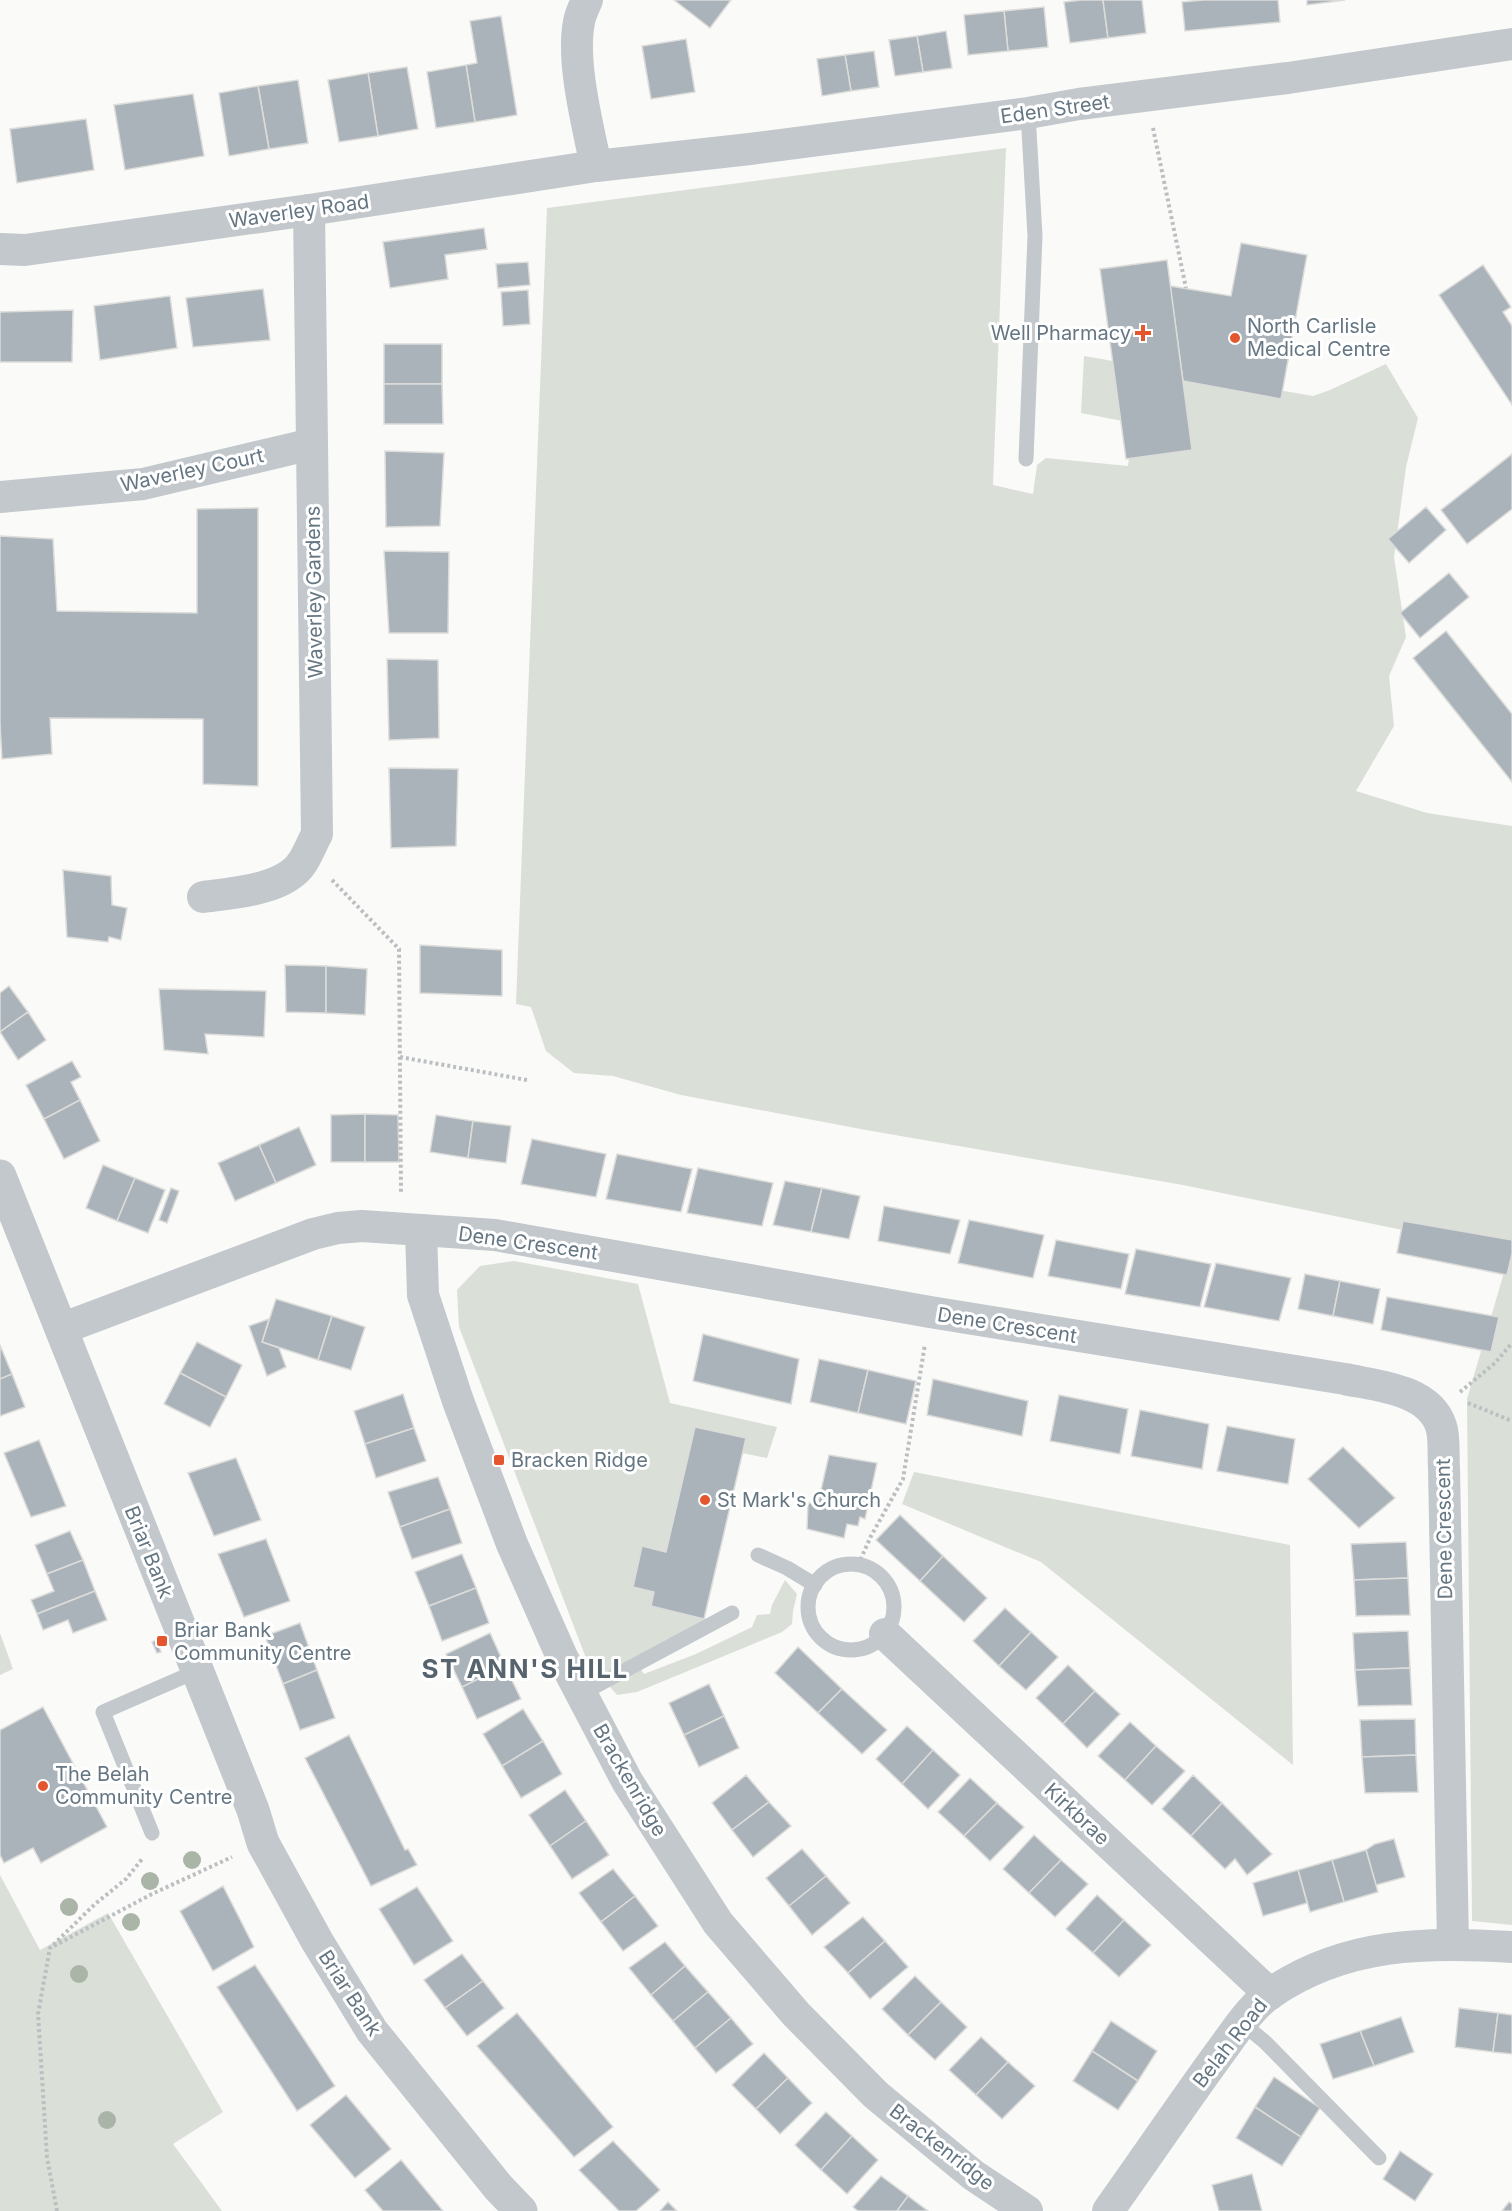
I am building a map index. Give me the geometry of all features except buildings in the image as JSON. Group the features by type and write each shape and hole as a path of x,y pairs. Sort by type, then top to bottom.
{"street":[{"path":"587,0 579,21 577,49 586,117 596,166"},
{"name":"Eden Street","path":"596,166 750,149 1028,113 1288,78 1512,44"},
{"name":"Waverley Road","path":"0,249 25,250 596,166"},
{"name":"Waverley Gardens","path":"203,897 249,890 284,879 301,864 317,834 309,210"},
{"name":"Waverley Court","path":"0,497 143,484 312,444"},
{"name":"Briar Bank","path":"0,1176 253,1810 263,1843 317,1941 372,2031 498,2187 521,2211"},
{"name":"Dene Crescent","path":"61,1329 313,1234 338,1228 362,1226 495,1235 930,1312 1345,1379 1405,1392 1429,1407 1441,1426 1444,1468 1453,1944"},
{"name":"Brackenridge","path":"411,1229 423,1295 458,1401 512,1544 562,1657 627,1781 718,1923 788,2005 876,2095 973,2175 1027,2211"},
{"name":"Kirkbrae","path":"885,1634 1270,1994"},
{"name":"Belah Road","path":"1108,2211 1242,2023 1270,1994 1313,1970 1354,1956 1397,1946 1453,1944 1512,1947"}],"lane":[{"path":"1026,459 1035,236 1028,113"},
{"path":"758,1555 787,1568 815,1585"},
{"path":"843,1565 858,1565 872,1569 884,1579 891,1591 894,1606 892,1621 885,1634 875,1643 856,1649 836,1647 824,1641 815,1630 810,1618 808,1605 815,1585 829,1570 843,1565"},
{"path":"581,1694 732,1613"},
{"path":"152,1833 103,1712 196,1671"},
{"path":"1242,2023 1265,2042 1379,2158"}],"path":[{"path":"1150,96 1153,129 1186,288"},
{"path":"306,854 399,949 400,1057 411,1229"},
{"path":"400,1057 527,1080"},
{"path":"858,1565 871,1536 903,1479 930,1312"},
{"path":"1452,1398 1495,1363 1512,1343"},
{"path":"57,2211 47,2157 38,2014 50,1948 94,1904 126,1879 146,1855 152,1833"},
{"path":"50,1948 152,1894 263,1843"}],"shaded area":[{"path":"1006,148 993,485 1033,494 1037,465 1046,458 1128,466 1133,423 1081,413 1084,356 1313,396 1386,364 1418,418 1406,467 1394,557 1406,637 1389,676 1394,726 1356,791 1427,813 1512,826 1512,1925 1472,1921 1467,1399 1510,1252 1183,1185 866,1130 681,1095 613,1076 574,1073 546,1051 531,1007 516,1004 547,208"},
{"path":"514,1261 638,1284 670,1403 777,1427 767,1458 742,1453 745,1438 695,1427 666,1552 642,1547 633,1587 654,1592 651,1606 704,1619 693,1631 639,1666 644,1674 696,1654 752,1627 757,1615 770,1614 772,1605 785,1580 797,1594 792,1624 782,1632 637,1692 617,1695 586,1658 459,1327 457,1290 480,1266"},
{"path":"914,1472 1290,1545 1293,1765 1041,1562 902,1504"},
{"path":"0,1633 13,1669 0,1675"},
{"path":"0,1875 40,1950 108,1913 223,2112 173,2144 222,2211 0,2211"}],"place":[{"name":"Well Pharmacy","path":"1143,333"},
{"name":"North Carlisle Medical Centre","path":"1235,338"},
{"name":"Bracken Ridge","path":"499,1460"},
{"name":"St Mark's Church","path":"705,1500"},
{"name":"Briar Bank Community Centre","path":"162,1641"},
{"name":"The Belah Community Centre","path":"43,1786"}],"district":[{"name":"ST ANN'S HILL","path":"525,1668"}]}
